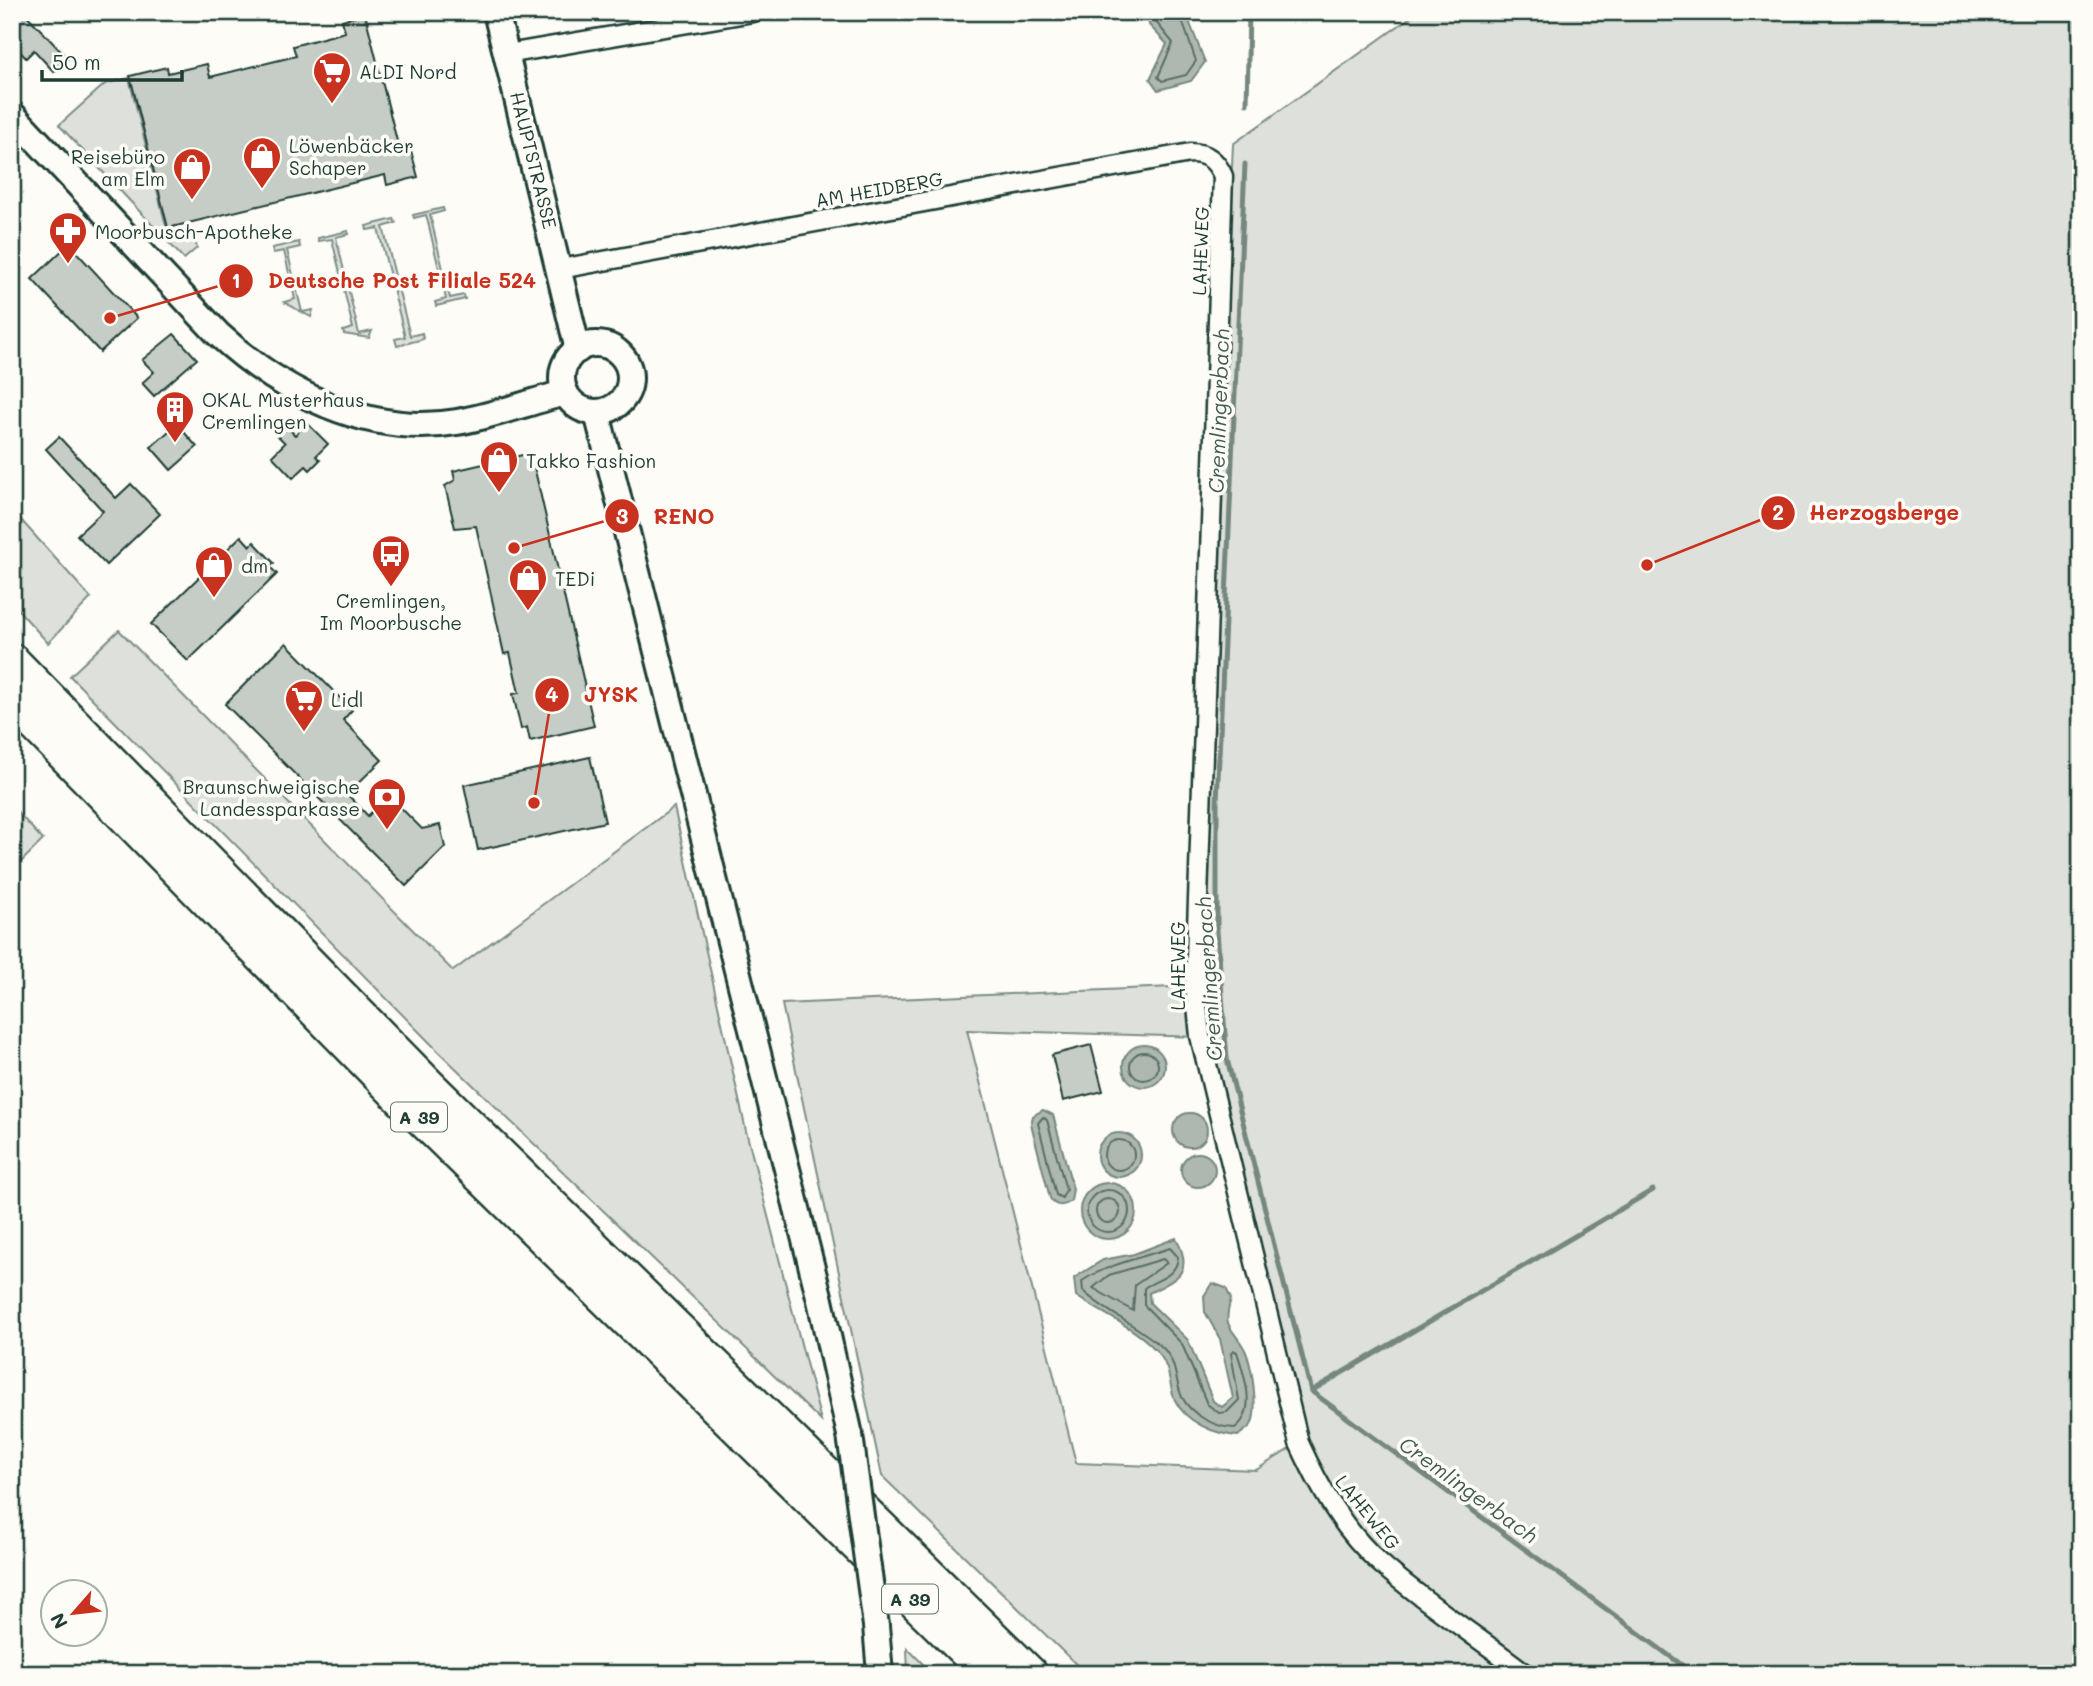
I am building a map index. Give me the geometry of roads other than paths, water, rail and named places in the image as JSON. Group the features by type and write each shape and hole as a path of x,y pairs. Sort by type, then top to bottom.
{"highway":[{"name":"A 39","path":"12,660 428,1084 1031,1674"},
{"name":"A 39","path":"12,702 416,1114 988,1674"}],"street":[{"name":"HAUPTSTRASSE","path":"496,12 578,350"},
{"path":"507,54 753,12"},
{"path":"12,114 218,334 237,351 290,387 356,416 426,425 479,418 565,393"},
{"name":"AM HEIDBERG","path":"560,269 1189,153 1206,155"},
{"name":"LAHEWEG","path":"1206,155 1217,163 1223,176 1195,986 1200,1037 1299,1443 1318,1485 1344,1522 1379,1562 1526,1674"},
{"path":"595,344 612,348 629,369 630,386 621,402 597,413 578,407 565,393 564,369 578,350 595,344"},
{"path":"597,413 820,1300 849,1435 876,1626 880,1674"}],"water":[{"path":"1148,12 1192,12 1189,21 1205,62 1191,81 1158,90 1150,79 1167,44 1149,25"},
{"path":"1144,1045 1159,1051 1165,1066 1159,1081 1144,1087 1129,1081 1123,1066 1129,1051"},
{"path":"1043,1110 1053,1115 1073,1189 1071,1201 1062,1205 1054,1203 1050,1198 1031,1124 1033,1116"},
{"path":"1190,1113 1202,1118 1207,1130 1202,1142 1190,1147 1178,1142 1173,1130 1178,1118"},
{"path":"1119,1133 1134,1140 1141,1155 1134,1170 1119,1177 1104,1170 1097,1155 1104,1140"},
{"path":"1198,1153 1210,1158 1215,1170 1210,1182 1198,1187 1186,1182 1181,1170 1186,1158"},
{"path":"1108,1183 1119,1185 1128,1191 1134,1200 1134,1222 1128,1231 1119,1237 1108,1239 1097,1237 1088,1231 1082,1222 1080,1211 1082,1200 1088,1191 1097,1185"},
{"path":"1176,1238 1184,1259 1183,1266 1175,1278 1149,1293 1150,1303 1188,1340 1213,1401 1222,1407 1233,1398 1220,1339 1205,1312 1204,1296 1212,1283 1226,1288 1231,1299 1227,1316 1229,1326 1247,1355 1254,1386 1251,1425 1238,1436 1211,1430 1186,1415 1175,1400 1164,1361 1152,1346 1076,1296 1074,1278 1103,1260 1134,1254"}],"waterway":[{"name":"Cremlingerbach","path":"1247,104 1249,12"},
{"name":"Cremlingerbach","path":"1245,164 1217,802 1217,931 1227,1059 1311,1391 1694,1674"},
{"path":"1311,1391 1653,1190"}],"place":[{"name":"ALDI Nord","path":"332,105"},
{"name":"Löwenbäcker Schaper","path":"262,190"},
{"name":"Reisebüro am Elm","path":"192,201"},
{"name":"Moorbusch-Apotheke","path":"68,265"},
{"name":"Deutsche Post Filiale 524","path":"110,318"},
{"name":"OKAL Musterhaus Cremlingen","path":"175,444"},
{"name":"Takko Fashion","path":"499,494"},
{"name":"RENO","path":"514,548"},
{"name":"Herzogsberge","path":"1647,565"},
{"name":"Cremlingen, Im Moorbusche","path":"391,588"},
{"name":"dm","path":"214,599"},
{"name":"TEDi","path":"528,612"},
{"name":"Lidl","path":"304,733"},
{"name":"JYSK","path":"534,803"},
{"name":"Braunschweigische Landessparkasse","path":"387,831"}]}
